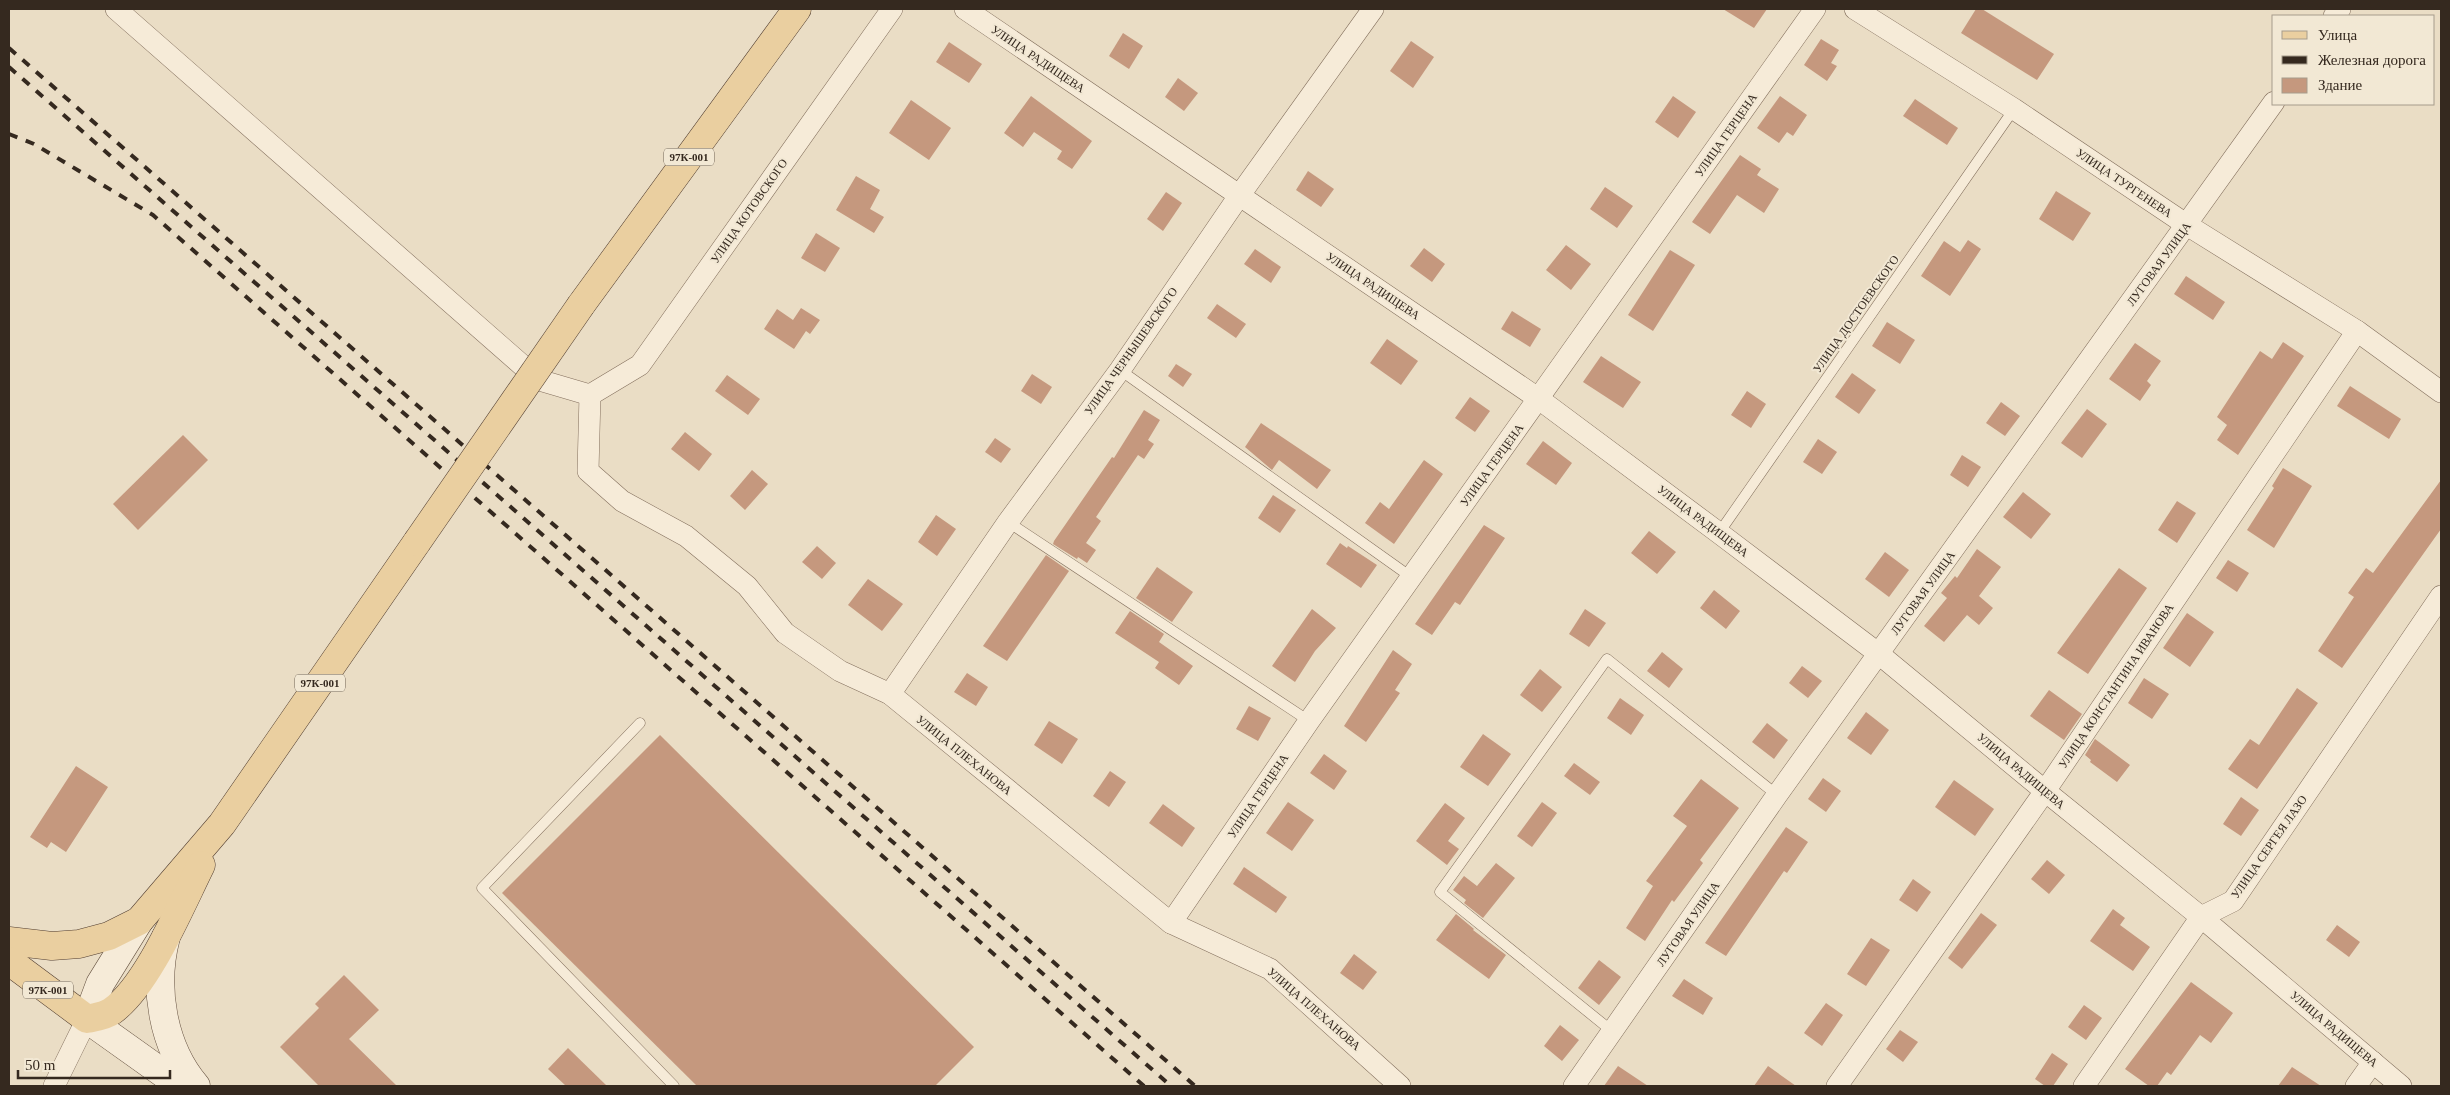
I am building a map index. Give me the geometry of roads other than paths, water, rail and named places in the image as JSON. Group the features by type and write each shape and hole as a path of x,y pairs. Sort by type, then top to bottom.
{"main road":[{"name":"97К-001","path":"87,1020 100,984 139,921 222,824 581,305 797,9"},
{"name":"97К-001","path":"87,1020 110,1012 130,996 147,970 222,824"},
{"name":"97К-001","path":"9,941 52,946 79,944 109,936 139,921"},
{"path":"168,929 160,958 161,992 166,1028 176,1054 196,1086"},
{"name":"97К-001","path":"9,961 87,1020"},
{"path":"87,1020 182,1086"}],"street":[{"path":"116,9 539,380 590,396"},
{"name":"УЛИЦА КОТОВСКОГО","path":"590,396 640,365 892,9"},
{"name":"УЛИЦА РАДИЩЕВА","path":"965,9 1540,399 1719,533 1880,654 2201,917 2401,1086"},
{"name":"УЛИЦА ЧЕРНЫШЕВСКОГО","path":"890,694 1008,522 1120,370 1239,196 1373,9"},
{"name":"УЛИЦА ГЕРЦЕНА","path":"1171,923 1309,721 1540,399 1815,9"},
{"name":"УЛИЦА ТУРГЕНЕВА","path":"1856,9 2014,109 2187,225 2357,332 2441,392"},
{"name":"ЛУГОВАЯ УЛИЦА","path":"1574,1086 1777,795 1880,654 2272,105"},
{"name":"УЛИЦА КОНСТАНТИНА ИВАНОВА","path":"1837,1086 2045,791 2357,332"},
{"name":"УЛИЦА ПЛЕХАНОВА","path":"590,396 588,471 622,502 686,536 747,586 785,633 840,671 890,694 1171,923 1270,969 1400,1086"},
{"name":"УЛИЦА СЕРГЕЯ ЛАЗО","path":"2084,1086 2201,917 2233,901 2441,596"},
{"path":"54,1086 87,1020"},
{"path":"2356,1086 2374,1062"}],"lane":[{"name":"УЛИЦА ДОСТОЕВСКОГО","path":"1719,533 2014,109"},
{"path":"1120,370 1412,577"},
{"path":"1008,522 1309,721"},
{"path":"1613,1032 1440,892 1607,659 1777,795"},
{"path":"640,723 482,888 674,1086"}],"railway":[{"path":"9,48 1195,1086"},
{"path":"9,67 1171,1086"},
{"path":"9,134 34,144 153,215 1144,1086"}]}
